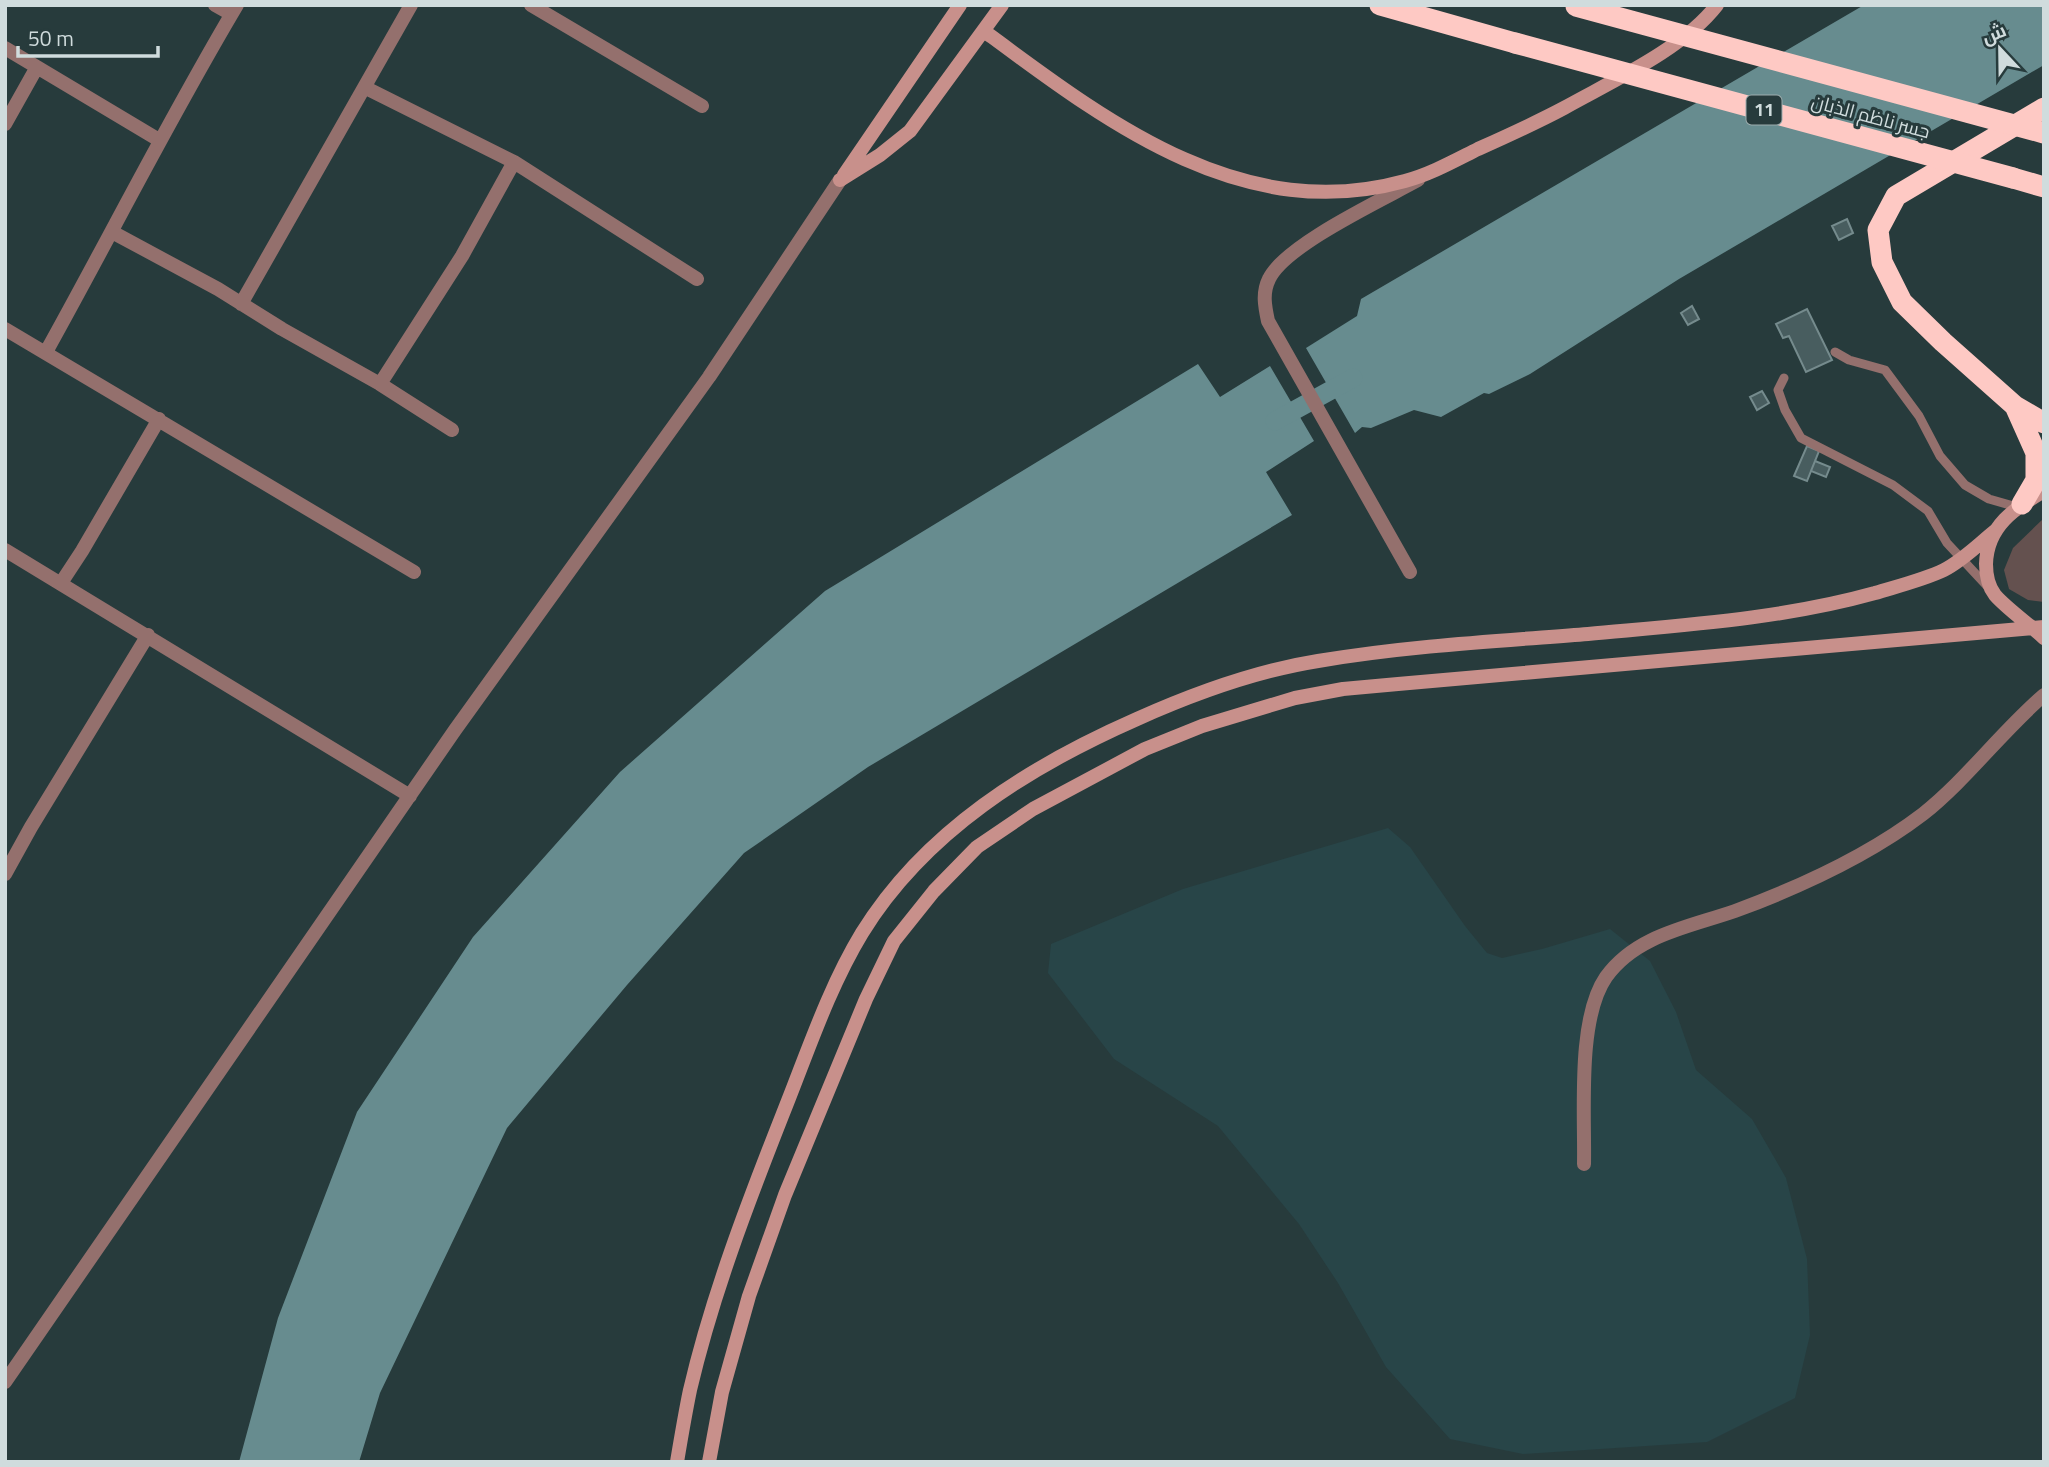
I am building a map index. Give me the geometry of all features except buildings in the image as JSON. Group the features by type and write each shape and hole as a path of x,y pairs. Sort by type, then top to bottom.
{"highway":[{"name":"جسر ناظم الذبان","path":"1380,5 2044,187"},
{"name":"جسر ناظم الذبان","path":"1575,6 2044,133"},
{"path":"2044,108 1896,196 1878,230 1882,262 1902,302 2015,405 2044,424"},
{"path":"2015,405 2036,453 2036,480 2019,506"}],"street":[{"path":"46,352 159,141 234,10 215,5"},
{"path":"241,304 411,5"},
{"path":"531,5 702,106"},
{"path":"5,1382 410,796 709,377 960,5"},
{"path":"840,180 880,155 910,131 1002,5"},
{"path":"1410,572 1269,321 1263,300 1268,279 1281,261 1304,243 1428,174 1549,116 1655,57 1707,18 1717,5"},
{"path":"984,31 1074,96 1142,139 1177,157 1246,183 1324,192 1377,187 1428,174"},
{"path":"5,48 159,141"},
{"path":"5,124 37,67"},
{"path":"366,88 514,162 698,279"},
{"path":"380,384 462,257 514,162"},
{"path":"112,232 380,384 452,430"},
{"path":"5,329 414,572"},
{"path":"61,583 159,419"},
{"path":"677,1462 690,1391 716,1296 753,1190 829,999 862,933 906,873 953,828 1004,790 1065,754 1124,724 1185,698 1243,678 1314,661 1388,651 1682,626 1842,602 1899,586 1946,569 1994,531 2019,506 2044,491"},
{"path":"1994,531 1989,543 1986,568 1992,592 2011,608 2040,625 2044,638"},
{"path":"5,550 410,796"},
{"path":"709,1462 722,1392 780,1207 866,999 894,941 934,891 977,847 1033,809 1145,749 1202,726 1295,698 1384,685 1967,636 2040,625"},
{"path":"5,874 148,635"},
{"path":"1584,1164 1587,1027 1594,1002 1606,978 1622,959 1643,943 1758,902 1827,871 1882,842 1924,813 2044,695"}],"lane":[{"path":"1835,352 1849,360 1885,370 1919,416 1940,457 1965,485 1989,499 2019,506"},
{"path":"1784,378 1778,390 1784,410 1801,438 1893,485 1928,511 1947,543 1992,592"}],"shaded area":[{"path":"1864,5 2044,5 2044,65 1679,279 1530,374 1489,394 1484,393 1441,417 1414,410 1371,428 1362,427 1355,433 1306,348 1357,316 1361,299"},
{"path":"1198,364 1220,397 1270,366 1314,441 1266,472 1292,515 868,767 744,853 627,985 507,1128 380,1393 359,1462 239,1462 278,1318 357,1112 473,937 620,772 825,591"},
{"path":"2044,518 2044,602 2028,600 2009,589 2004,570 2013,548"},
{"path":"1388,828 1410,847 1487,953 1502,958 1610,929 1650,961 1676,1012 1696,1070 1752,1119 1786,1178 1807,1259 1810,1335 1795,1398 1707,1442 1523,1454 1450,1439 1386,1367 1338,1283 1299,1224 1218,1126 1114,1059 1048,973 1051,944 1183,889"}],"waterway":[{"path":"1275,421 1353,378"}]}
